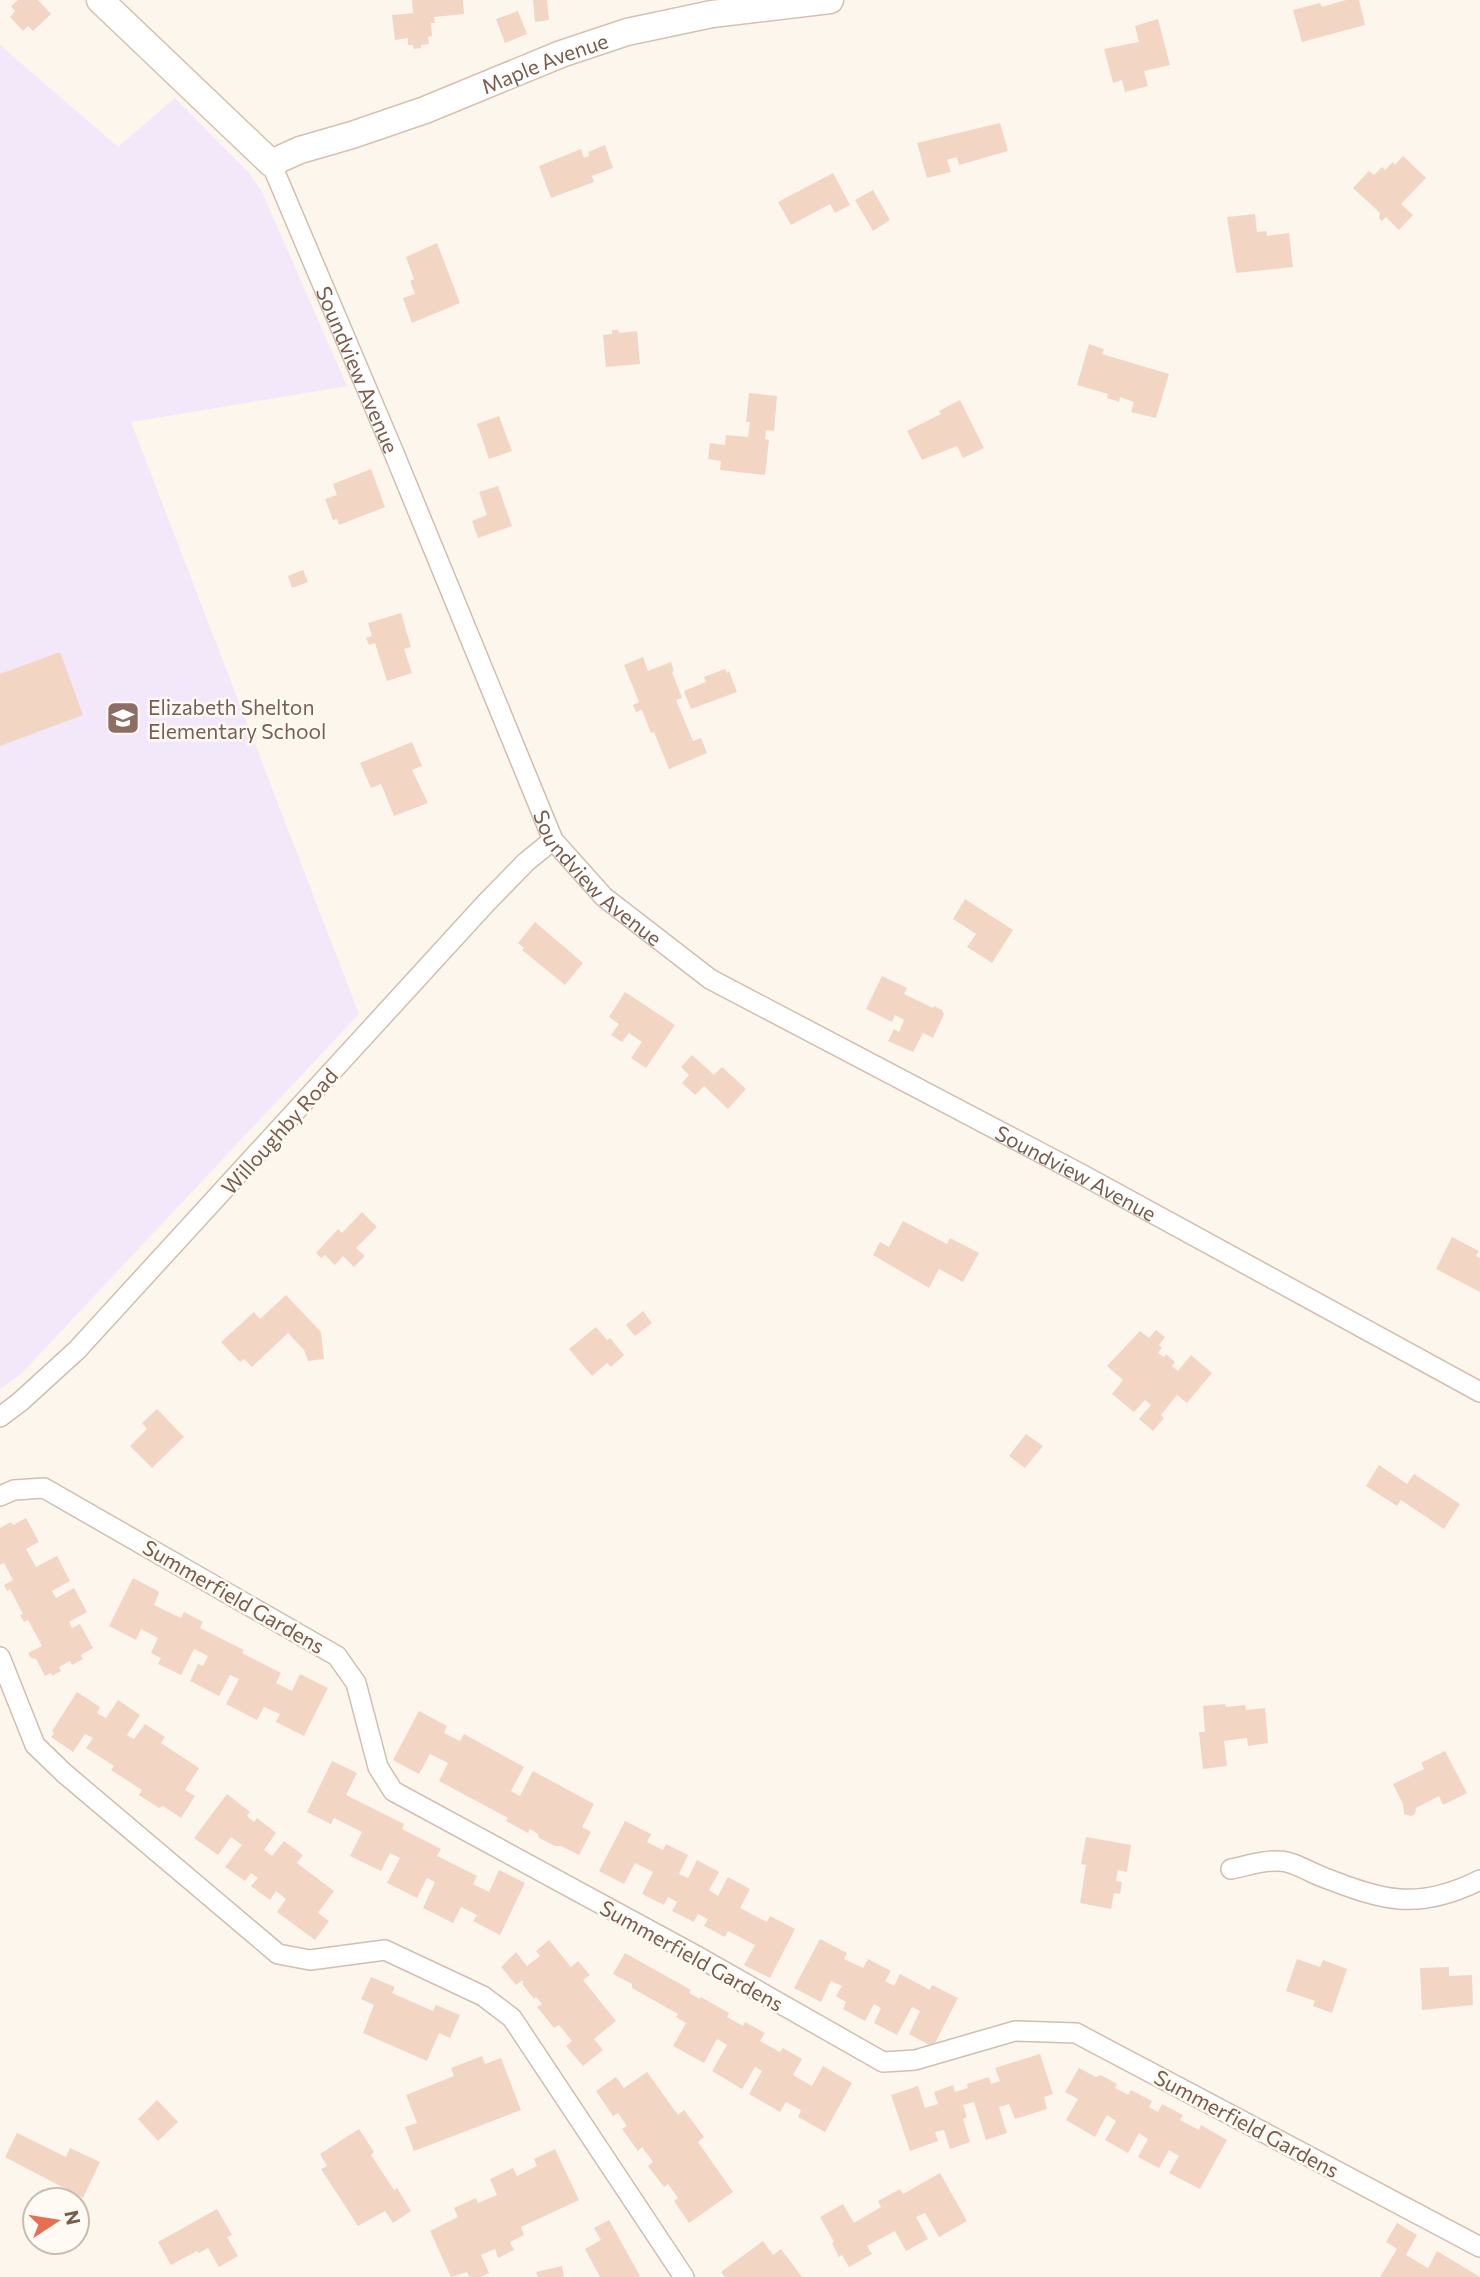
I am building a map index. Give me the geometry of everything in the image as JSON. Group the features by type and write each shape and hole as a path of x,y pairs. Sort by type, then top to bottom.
{"main road":[{"name":"Soundview Avenue","path":"100,0 271,163"},
{"name":"Maple Avenue","path":"271,163 300,150 425,110 561,54 626,32 712,14 830,0"}],"street":[{"name":"Soundview Avenue","path":"271,163 553,840 606,899 710,979 1084,1175 1480,1392"},
{"name":"Willoughby Road","path":"0,1417 78,1350 486,903 526,862 553,840"},
{"name":"Summerfield Gardens","path":"0,1496 14,1490 44,1488 337,1656 356,1683 378,1767 393,1791 695,1955 883,2062 915,2060 1015,2031 1076,2033 1480,2247"},
{"path":"0,1657 35,1745 64,1773 278,1954 310,1960 385,1950 483,1996 512,2018 684,2277"},
{"path":"1231,1869 1280,1860 1372,1896 1392,1899 1416,1900 1440,1895 1480,1880"}],"shaded area":[{"name":"Elizabeth Shelton Elementary School","path":"0,45 118,147 175,98 249,173 262,192 347,386 131,422 359,1014 21,1374 0,1389"}],"building":[{"path":"18,0 38,0 51,14 33,31 28,26 23,31 10,17 15,11 11,6"},
{"path":"412,0 463,0 464,14 434,17 435,23 431,23 432,36 428,37 429,44 414,49 413,45 408,45 408,38 395,40 392,15 413,13"},
{"path":"533,0 547,0 549,20 535,22"},
{"path":"1346,0 1359,0 1365,25 1302,42 1293,10 1320,3 1322,7"},
{"path":"518,11 527,34 505,43 496,19"},
{"path":"1158,19 1170,65 1144,71 1148,86 1125,92 1122,80 1113,83 1104,49 1139,42 1135,26"},
{"path":"1000,123 1008,151 959,165 957,157 947,160 951,172 927,178 917,143"},
{"path":"605,145 613,168 592,176 594,182 551,198 539,166 581,149 584,158 589,156 588,152"},
{"path":"1403,156 1426,178 1401,204 1413,215 1399,230 1386,217 1382,221 1379,218 1380,213 1353,188 1369,171 1374,175 1382,167 1385,170 1393,162 1395,165"},
{"path":"833,173 850,205 835,213 830,204 791,225 778,202"},
{"path":"873,190 890,220 873,231 855,200"},
{"path":"1255,214 1257,232 1266,231 1267,236 1289,233 1293,267 1236,273 1227,217"},
{"path":"437,243 460,303 412,323 403,298 415,294 410,281 414,279 406,257"},
{"path":"612,330 618,330 619,333 637,331 640,364 606,367 603,335 612,334"},
{"path":"1089,344 1104,349 1102,354 1169,374 1156,418 1131,412 1134,402 1120,397 1119,402 1107,398 1108,394 1077,385"},
{"path":"749,393 777,396 774,431 766,430 765,439 769,440 765,475 720,470 721,461 708,459 710,443 725,445 726,435 748,437 750,422 746,422"},
{"path":"960,400 984,448 963,458 957,446 922,460 907,431 941,414 939,411"},
{"path":"499,416 512,451 489,459 477,424"},
{"path":"371,469 385,507 339,525 337,519 333,520 325,499 337,495 333,484"},
{"path":"498,486 512,526 478,538 472,521 487,515 479,492"},
{"path":"303,570 308,582 292,588 288,576"},
{"path":"401,613 411,647 404,649 412,673 387,681 375,643 369,645 366,638 372,636 368,623"},
{"path":"60,652 83,715 0,746 0,674"},
{"path":"643,657 648,671 671,662 682,698 676,700 693,741 701,738 707,753 669,769 642,710 636,712 633,705 639,702 624,665"},
{"path":"725,669 727,673 729,671 737,692 691,709 684,691 706,682 704,677"},
{"path":"412,742 422,766 412,770 428,803 394,816 381,784 371,788 360,763"},
{"path":"965,899 1013,930 992,963 967,947 976,934 953,919"},
{"path":"535,922 583,963 565,985 522,950 524,948 518,943"},
{"path":"882,976 907,988 904,994 942,1010 944,1014 933,1038 923,1033 913,1052 888,1041 894,1029 899,1032 904,1020 895,1015 892,1022 866,1009"},
{"path":"625,992 675,1025 646,1068 631,1058 642,1042 629,1033 622,1042 611,1035 619,1024 609,1017"},
{"path":"692,1055 714,1075 722,1067 746,1089 728,1109 704,1086 695,1095 682,1083 689,1075 681,1067"},
{"path":"362,1212 377,1227 356,1248 365,1256 354,1267 343,1256 335,1265 325,1255 321,1258 316,1253 338,1229 342,1233"},
{"path":"903,1221 947,1244 950,1238 979,1253 963,1282 939,1269 929,1288 873,1255 880,1242 889,1247"},
{"path":"1452,1237 1479,1251 1476,1256 1480,1258 1480,1292 1436,1269"},
{"path":"286,1295 321,1332 324,1359 308,1361 304,1350 288,1333 252,1367 244,1359 240,1362 221,1342 254,1312 260,1319"},
{"path":"643,1311 652,1323 635,1336 626,1325"},
{"path":"596,1327 607,1340 610,1338 624,1355 611,1367 607,1363 592,1376 569,1349"},
{"path":"1156,1330 1165,1337 1159,1345 1162,1348 1158,1353 1164,1357 1166,1354 1175,1362 1172,1366 1178,1371 1191,1355 1212,1373 1187,1403 1177,1395 1161,1415 1164,1418 1153,1431 1139,1419 1151,1405 1145,1400 1134,1412 1112,1394 1123,1380 1107,1366 1140,1331 1149,1338"},
{"path":"157,1409 184,1437 152,1468 130,1446 147,1429 142,1423"},
{"path":"1026,1434 1043,1446 1025,1468 1009,1456"},
{"path":"1379,1465 1407,1484 1414,1474 1460,1504 1444,1529 1401,1500 1397,1506 1366,1486"},
{"path":"26,1518 39,1542 26,1549 36,1567 57,1556 70,1581 52,1591 56,1598 74,1588 87,1612 69,1622 72,1628 80,1624 93,1648 81,1655 83,1659 72,1665 70,1661 59,1667 61,1671 52,1676 51,1673 45,1676 36,1659 31,1658 28,1653 42,1646 28,1620 24,1622 20,1615 23,1614 10,1589 7,1591 4,1585 13,1580 4,1563 0,1565 0,1528"},
{"path":"133,1578 158,1591 154,1605 181,1618 184,1612 203,1622 200,1628 244,1650 242,1653 281,1673 276,1683 292,1691 300,1674 328,1688 304,1736 276,1722 280,1714 264,1707 257,1720 226,1704 239,1679 230,1675 219,1696 190,1681 198,1664 203,1666 208,1656 194,1649 181,1675 158,1664 161,1658 151,1653 158,1638 141,1629 136,1640 109,1626"},
{"path":"77,1692 100,1707 97,1713 106,1718 118,1700 140,1715 127,1735 134,1739 145,1724 165,1737 161,1743 199,1768 185,1790 195,1796 181,1818 139,1795 142,1790 111,1770 114,1766 86,1748 93,1738 85,1734 73,1752 51,1737 54,1733 52,1731"},
{"path":"1225,1704 1226,1707 1245,1705 1246,1710 1265,1708 1268,1743 1248,1746 1247,1738 1224,1741 1227,1766 1203,1769 1199,1732 1205,1732 1203,1706"},
{"path":"419,1711 447,1726 444,1733 460,1741 464,1734 524,1767 511,1791 520,1796 533,1771 594,1804 582,1827 591,1832 579,1855 539,1838 538,1834 530,1829 528,1833 506,1821 508,1818 439,1781 448,1763 430,1754 419,1774 393,1760"},
{"path":"1445,1751 1467,1793 1443,1805 1439,1796 1416,1808 1415,1814 1404,1814 1403,1804 1393,1784 1424,1769 1421,1763"},
{"path":"332,1761 357,1773 346,1795 404,1824 402,1829 441,1849 437,1856 477,1876 473,1884 489,1892 499,1870 525,1883 500,1935 473,1921 477,1915 461,1907 453,1923 423,1908 435,1882 427,1878 417,1898 387,1883 400,1858 390,1853 381,1871 350,1856 362,1832 334,1818 331,1824 307,1812"},
{"path":"227,1794 250,1812 247,1816 254,1822 257,1818 276,1833 264,1850 272,1856 284,1841 303,1855 297,1863 334,1891 318,1913 329,1921 315,1940 277,1912 286,1899 276,1891 270,1900 251,1886 258,1878 251,1873 245,1881 225,1867 242,1845 231,1837 218,1855 194,1838"},
{"path":"625,1821 651,1834 647,1842 663,1850 666,1844 688,1855 679,1874 688,1878 697,1860 719,1872 709,1890 718,1896 728,1877 750,1889 740,1908 767,1922 770,1916 795,1929 770,1978 744,1965 755,1945 728,1931 725,1937 704,1926 708,1919 698,1914 694,1922 672,1911 677,1902 668,1897 664,1905 642,1894 653,1872 635,1863 624,1884 599,1871"},
{"path":"1086,1837 1131,1845 1127,1872 1118,1870 1116,1881 1122,1882 1120,1894 1114,1893 1111,1909 1080,1903 1086,1865 1081,1864"},
{"path":"820,1939 847,1953 844,1959 863,1968 868,1959 891,1971 885,1981 894,1986 900,1974 930,1990 932,1985 958,1998 935,2043 931,2046 909,2034 920,2011 912,2007 897,2035 874,2023 881,2008 874,2004 865,2021 843,2009 846,2002 836,1996 842,1986 831,1981 821,2002 794,1988"},
{"path":"549,1940 571,1967 578,1961 590,1975 583,1980 616,2021 594,2039 603,2050 583,2066 566,2046 572,2041 559,2025 554,2028 537,2007 542,2004 536,1997 534,1999 523,1985 523,1980 516,1985 501,1967 516,1952 527,1966 540,1956 536,1951"},
{"path":"625,1953 691,1990 689,1993 729,2013 727,2017 743,2026 745,2022 765,2033 760,2041 780,2052 783,2048 802,2059 793,2075 812,2086 823,2066 852,2083 825,2132 798,2117 801,2110 786,2102 780,2112 749,2094 762,2071 755,2067 742,2089 712,2071 727,2045 717,2039 704,2063 673,2046 686,2023 676,2017 678,2014 613,1974"},
{"path":"1297,1959 1320,1967 1323,1960 1347,1969 1332,2013 1313,2006 1315,2001 1286,1991"},
{"path":"1449,1967 1449,1976 1472,1975 1473,2005 1422,2010 1420,1968"},
{"path":"371,1977 395,1987 392,1993 433,2011 436,2005 460,2015 450,2038 439,2033 427,2061 363,2033 374,2005 361,1999"},
{"path":"1040,2054 1053,2094 1044,2097 1047,2109 1015,2119 1009,2104 999,2107 1007,2133 986,2140 974,2102 963,2105 967,2117 963,2119 970,2142 950,2149 944,2130 935,2132 938,2141 910,2151 891,2095 918,2086 925,2108 938,2104 934,2092 953,2085 955,2092 968,2088 967,2084 989,2077 991,2084 1000,2081 995,2068"},
{"path":"482,2056 485,2064 501,2058 521,2110 414,2151 405,2127 417,2123 406,2095 454,2076 451,2068"},
{"path":"1079,2068 1096,2077 1101,2075 1117,2084 1115,2088 1128,2095 1131,2090 1152,2101 1149,2107 1158,2112 1162,2104 1183,2115 1180,2120 1199,2130 1201,2125 1227,2140 1200,2189 1169,2173 1179,2156 1169,2150 1159,2168 1138,2157 1148,2139 1139,2133 1128,2153 1105,2140 1116,2121 1107,2115 1095,2137 1066,2120 1078,2099 1065,2092"},
{"path":"647,2072 678,2115 684,2110 704,2137 698,2142 733,2192 689,2223 674,2201 678,2198 668,2184 664,2187 648,2166 653,2162 642,2147 638,2151 622,2129 627,2126 618,2113 613,2116 596,2091 616,2077 624,2088"},
{"path":"157,2100 178,2122 158,2141 138,2119"},
{"path":"359,2129 374,2152 371,2155 411,2211 393,2223 385,2211 358,2226 321,2169 327,2166 320,2154"},
{"path":"17,2133 66,2157 70,2148 100,2162 89,2186 60,2186 5,2157"},
{"path":"555,2149 579,2200 521,2227 524,2235 510,2242 514,2250 498,2258 495,2249 481,2255 489,2273 480,2277 469,2277 467,2272 451,2277 430,2231 458,2217 454,2208 476,2198 478,2203 497,2195 490,2179 513,2168 517,2176 537,2166 534,2159"},
{"path":"940,2173 967,2221 939,2237 925,2213 916,2217 928,2239 906,2251 895,2231 867,2246 872,2254 849,2267 842,2255 839,2257 820,2217 843,2204 854,2223 881,2207 878,2201 900,2189 903,2194"},
{"path":"217,2209 232,2235 227,2237 238,2256 219,2267 208,2248 171,2265 158,2242"},
{"path":"609,2220 640,2276 600,2277 585,2249 601,2240 594,2228"},
{"path":"1397,2223 1417,2235 1406,2255 1428,2268 1437,2251 1480,2277 1380,2277 1397,2249 1386,2242"},
{"path":"763,2241 773,2255 781,2249 802,2277 725,2277 721,2272"},
{"path":"562,2266 564,2277 538,2277 536,2272"}],"place":[{"name":"Elizabeth Shelton Elementary School","path":"123,718"}]}
